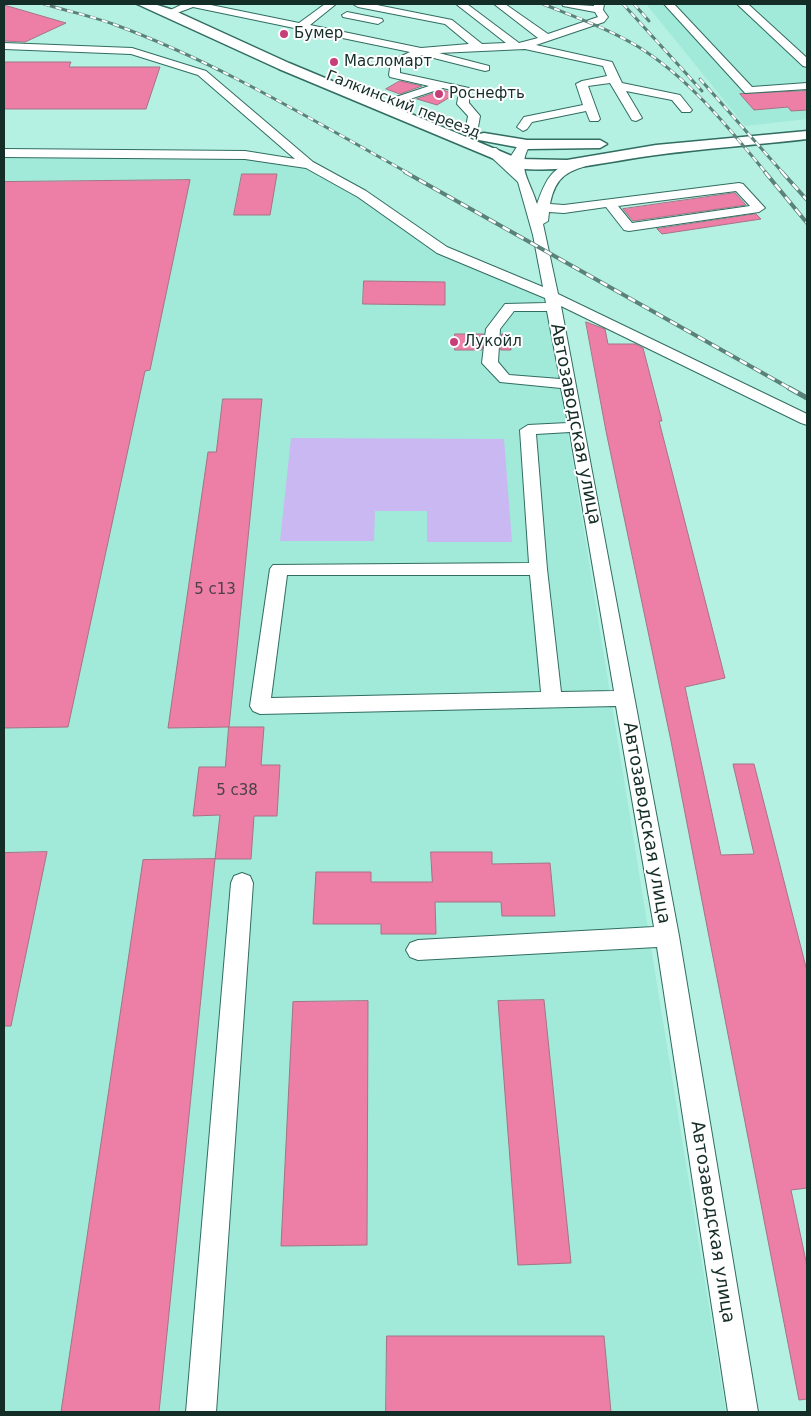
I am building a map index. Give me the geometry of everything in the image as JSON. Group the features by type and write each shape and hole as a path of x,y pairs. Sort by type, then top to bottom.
{"main road":[{"name":"Галкинский переезд","path":"143,4 179,7 316,71 391,102 470,133 524,145 547,147 664,140 807,128"},
{"name":"Галкинский переезд","path":"179,7 284,66 492,152 517,169 656,150 807,135"}],"street":[{"path":"302,25 331,4"},
{"path":"358,4 448,22 480,46"},
{"path":"410,4 450,12 475,14"},
{"path":"461,4 520,46 547,39 600,20 603,17 595,6 567,4"},
{"path":"499,4 547,39"},
{"path":"669,4 749,90 764,98 799,97"},
{"path":"742,4 807,64"},
{"path":"179,7 302,25 422,51 485,68"},
{"path":"347,15 385,23"},
{"path":"442,34 470,39"},
{"path":"4,46 132,51 202,73 309,164 362,194 442,250 807,420"},
{"path":"470,133 474,116 463,104 465,90 394,76 395,63 422,51 480,46 520,46 608,64 615,83 636,118"},
{"path":"594,119 582,84 615,83 676,97 686,110"},
{"path":"391,102 442,85"},
{"path":"749,90 807,86"},
{"path":"523,127 528,119 589,107"},
{"path":"517,169 517,156 524,145"},
{"path":"4,153 245,155 309,164"},
{"path":"598,158 570,166 555,174 537,208 564,209 609,203 739,187 759,208 629,227 609,203"},
{"name":"Автозаводская улица","path":"517,169 537,208 540,235 667,936 743,1412"},
{"path":"552,301 510,307 493,329 490,363 505,379 568,384"},
{"path":"552,700 538,569 528,430 576,427"},
{"path":"538,569 279,569 260,706 624,698"},
{"path":"201,1412 242,883"},
{"path":"418,950 667,936"}],"shaded area":[{"path":"646,4 807,4 807,119 745,126"},
{"path":"4,155 245,157 305,166 362,197 439,252 546,296 726,1412 4,1412"},
{"path":"291,438 504,439 512,542 427,542 427,511 375,511 374,541 280,541"}],"building":[{"path":"4,5 66,23 25,42 4,41"},
{"path":"4,62 71,62 69,67 160,67 146,109 4,109"},
{"path":"400,81 422,86 400,94 386,89"},
{"path":"443,90 455,94 437,105 417,99"},
{"path":"807,91 807,110 791,111 788,107 754,110 740,94"},
{"path":"242,174 277,174 270,215 234,215"},
{"path":"190,180 150,370 145,371 68,727 4,728 4,182"},
{"path":"735,193 746,205 633,221 623,209"},
{"path":"756,214 761,219 662,234 657,229"},
{"path":"364,281 445,282 445,305 363,304"},
{"path":"586,322 605,329 608,344 635,344 643,348 662,421 659,421 725,678 685,687 721,855 754,854 733,764 754,764 807,971 807,1188 791,1190 807,1266 807,1399 799,1400 671,741 606,431"},
{"path":"455,334 484,334 482,350 455,350"},
{"path":"502,334 510,334 511,350 501,350"},
{"path":"223,399 262,399 229,727 168,728 208,452 216,452"},
{"path":"229,727 264,727 261,765 280,765 277,816 254,816 251,859 215,859 220,815 193,816 199,767 225,767"},
{"path":"47,852 11,1026 4,1026 4,853"},
{"path":"431,852 492,852 492,864 550,863 555,916 502,916 501,902 435,902 436,934 381,934 381,924 313,924 316,872 371,872 371,882 432,882"},
{"path":"215,859 159,1412 61,1412 143,860"},
{"path":"544,1000 571,1263 518,1265 498,1001"},
{"path":"368,1001 367,1245 281,1246 293,1002"},
{"path":"387,1336 604,1336 611,1412 386,1412"}],"railway":[{"path":"44,4 113,24 189,56 264,93 408,173"},
{"path":"543,4 591,23 637,46 656,58 706,104 766,173"},
{"path":"623,4 702,91"},
{"path":"634,4 649,21"},
{"path":"700,79 783,173"},
{"path":"405,172 791,389"},
{"path":"765,172 807,223"},
{"path":"782,172 807,200"},
{"path":"789,388 807,398"}],"place":[{"name":"Бумер","path":"284,34"},
{"name":"Масломарт","path":"334,62"},
{"name":"Роснефть","path":"439,94"},
{"name":"Лукойл","path":"454,342"}]}
